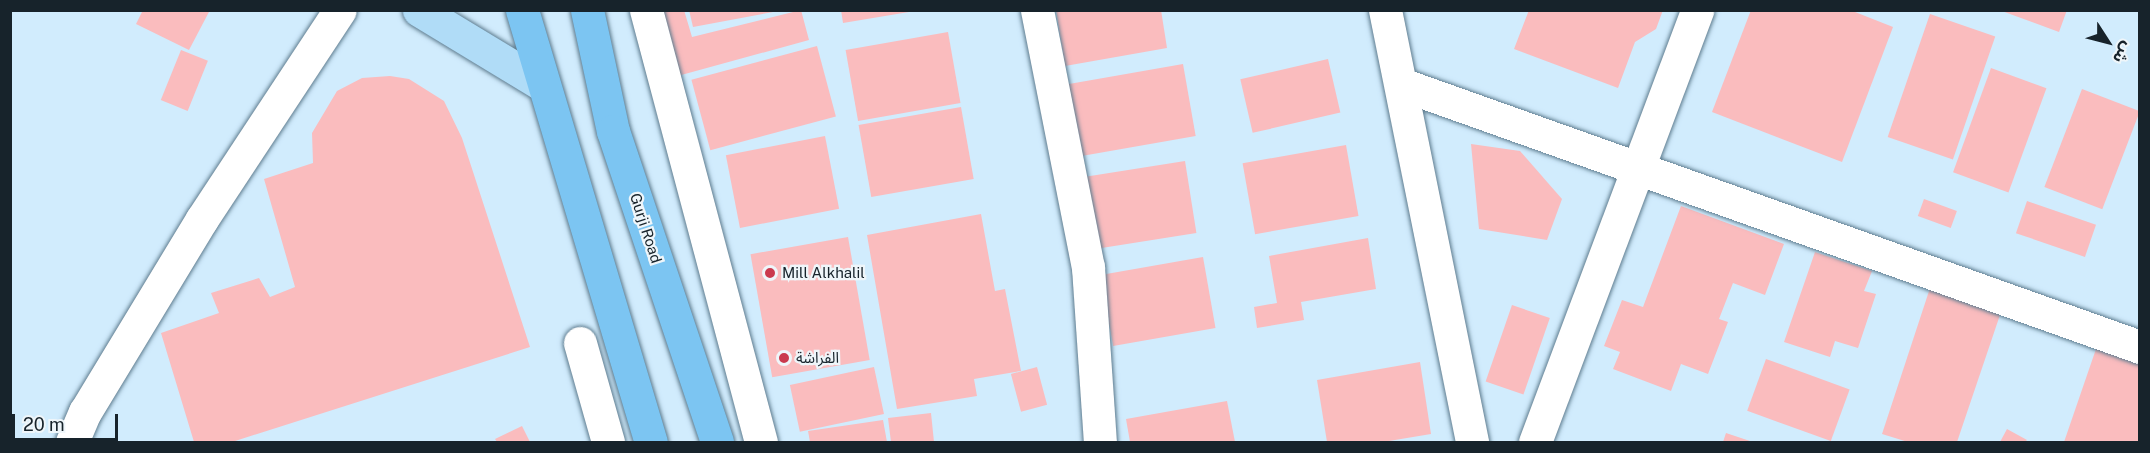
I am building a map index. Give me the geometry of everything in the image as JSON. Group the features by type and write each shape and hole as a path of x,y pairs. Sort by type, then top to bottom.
{"highway":[{"path":"522,10 651,442"},
{"name":"Gurji Road","path":"587,10 613,131 717,442"}],"main road":[{"path":"419,10 543,85"}],"street":[{"path":"72,442 85,412 202,219 340,10"},
{"path":"646,10 761,442"},
{"path":"1037,10 1088,267 1100,442"},
{"path":"1386,10 1472,442"},
{"path":"1535,442 1636,167 1697,10"},
{"path":"1401,84 2139,347"},
{"path":"580,343 608,442"}],"building":[{"path":"143,10 210,10 189,50 136,24"},
{"path":"657,10 684,10 692,37 801,10 809,40 674,77"},
{"path":"689,10 773,10 773,12 693,27"},
{"path":"841,10 909,10 909,12 843,23"},
{"path":"1056,10 1161,10 1167,48 1065,66"},
{"path":"1529,10 1663,10 1656,29 1635,42 1618,88 1514,49"},
{"path":"1751,10 1850,10 1893,27 1842,162 1712,112"},
{"path":"1999,10 2067,10 2059,32"},
{"path":"1930,14 1995,36 1953,159 1888,137"},
{"path":"948,32 961,103 858,121 846,50"},
{"path":"817,46 836,117 710,150 691,80"},
{"path":"181,50 208,61 188,111 161,100"},
{"path":"1328,59 1340,113 1253,133 1240,79"},
{"path":"1183,64 1196,136 1075,157 1062,85"},
{"path":"1991,68 2046,88 2008,192 1953,172"},
{"path":"390,76 409,79 444,101 462,138 530,347 232,442 194,442 161,333 219,313 211,293 259,278 270,297 295,287 264,179 313,163 312,133 337,91 362,78"},
{"path":"2082,89 2140,111 2102,209 2044,187"},
{"path":"961,107 974,179 871,197 859,125"},
{"path":"825,136 839,209 740,228 726,155"},
{"path":"1471,144 1520,151 1562,199 1547,240 1479,229"},
{"path":"1346,145 1359,216 1255,234 1243,163"},
{"path":"1185,161 1196,233 1094,249 1082,177"},
{"path":"1924,199 1957,211 1951,228 1918,216"},
{"path":"2027,201 2096,225 2085,257 2016,233"},
{"path":"1681,206 1784,244 1765,295 1733,283 1719,319 1728,322 1708,374 1681,364 1671,391 1613,369 1620,352 1604,346 1622,300 1643,307"},
{"path":"981,214 995,291 1005,289 1021,371 974,379 977,396 897,409 867,235"},
{"path":"848,237 870,360 772,377 751,254"},
{"path":"1368,238 1376,289 1301,302 1304,320 1257,328 1254,307 1277,303 1269,256"},
{"path":"1815,252 1872,271 1864,291 1876,294 1858,348 1835,341 1830,357 1784,342"},
{"path":"1203,257 1216,328 1113,346 1101,275"},
{"path":"1931,285 2002,309 1957,442 1908,442 1882,434"},
{"path":"1512,305 1550,318 1523,395 1486,382"},
{"path":"2096,349 2140,364 2140,442 2064,442"},
{"path":"1766,359 1850,389 1831,441 1747,411"},
{"path":"1420,362 1431,434 1383,442 1327,442 1317,380"},
{"path":"874,367 884,414 800,432 790,385"},
{"path":"1037,367 1047,405 1021,412 1011,374"},
{"path":"1227,401 1235,442 1130,442 1126,419"},
{"path":"931,413 934,442 891,442 888,418"},
{"path":"883,420 887,442 810,442 808,431"},
{"path":"522,426 530,442 497,442 495,439"},
{"path":"2007,429 2027,440 2025,442 2000,442"},
{"path":"1726,433 1753,442 1723,442"}],"place":[{"name":"Mill Alkhalil","path":"770,273"},
{"name":"الفراشة","path":"784,358"}]}
